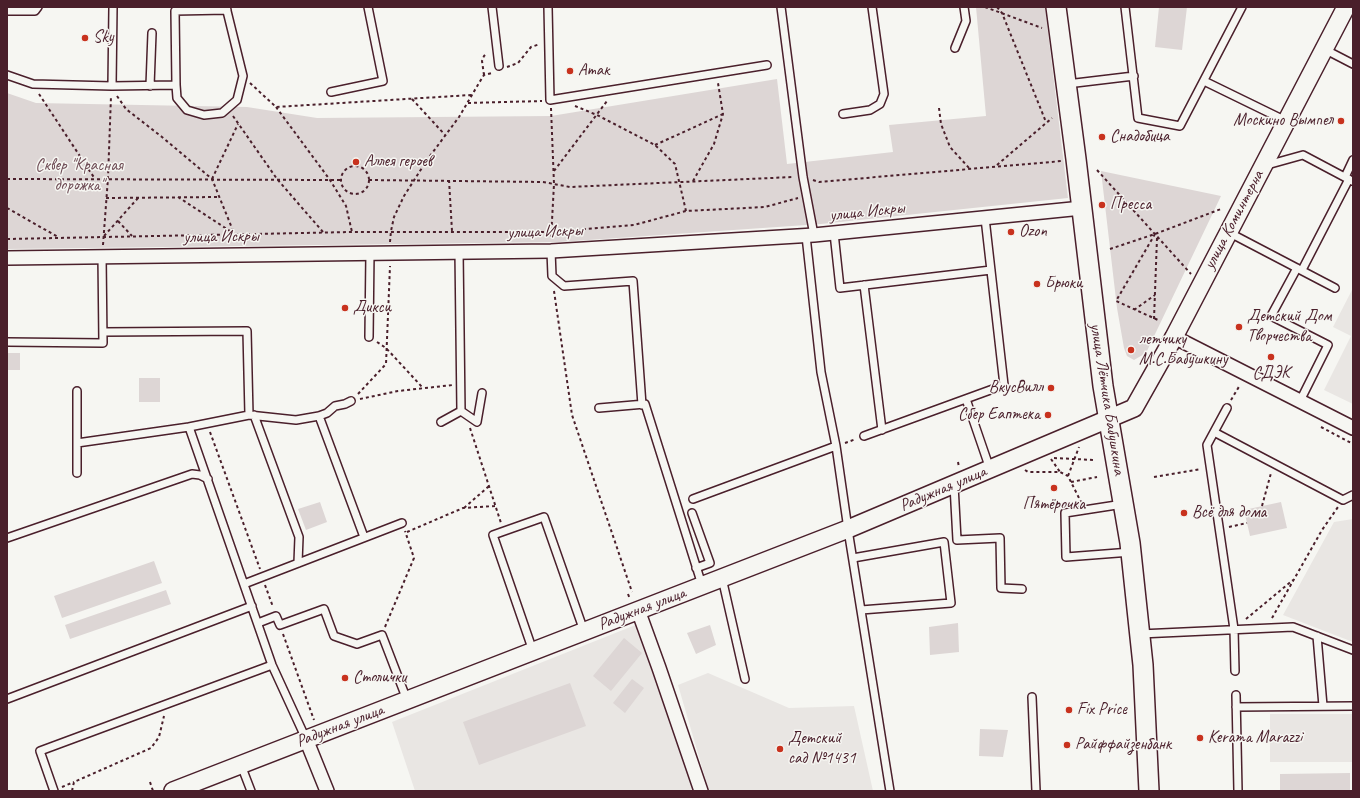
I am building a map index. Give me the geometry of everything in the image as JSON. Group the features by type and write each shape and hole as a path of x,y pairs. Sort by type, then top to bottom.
{"main road":[{"name":"улица Лётчика Бабушкина","path":"1056,7 1108,420 1131,552 1143,666 1149,791"}],"street":[{"name":"улица Коминтерна","path":"1108,420 1134,408 1174,337 1346,7"},
{"name":"улица Искры","path":"7,258 370,252 551,251 810,235 1082,208"},
{"path":"1174,337 1353,428"},
{"name":"Радужная улица","path":"173,791 848,529 1108,420"},
{"path":"638,610 660,668 701,791"},
{"path":"312,737 327,791"}],"lane":[{"path":"7,11 35,11 38,7"},
{"path":"112,86 113,7"},
{"path":"331,92 383,81 368,7"},
{"path":"492,7 499,69"},
{"path":"548,7 550,100 767,65"},
{"path":"781,7 806,195 821,372 836,446 890,791"},
{"path":"843,114 870,110 880,104 884,94 872,7"},
{"path":"955,48 966,21 964,7"},
{"path":"1125,7 1138,118 1180,126 1242,7"},
{"path":"227,9 243,76 237,100 222,113 204,115 187,110 177,98 175,11 227,9"},
{"path":"150,86 152,33"},
{"path":"1324,49 1353,64"},
{"path":"7,75 33,84 176,86"},
{"path":"1066,84 1134,76"},
{"path":"1204,81 1286,121"},
{"path":"1262,166 1303,155 1349,179"},
{"path":"1300,401 1328,346 1271,316 1349,179 1353,160"},
{"path":"864,436 1004,385 985,218"},
{"path":"1228,232 1335,288"},
{"path":"834,233 840,288 991,270"},
{"path":"459,251 461,411"},
{"path":"551,251 552,276 564,286 633,281 642,405"},
{"path":"369,337 370,252"},
{"path":"7,342 104,343 102,256"},
{"path":"864,286 882,430"},
{"path":"103,332 247,331 252,415 298,537 298,563"},
{"path":"77,391 77,473"},
{"path":"461,411 477,422 482,393"},
{"path":"966,399 990,469"},
{"path":"77,443 189,427 252,415 296,420 319,416 327,413 335,406 345,404 351,400"},
{"path":"599,408 645,404 702,586"},
{"path":"1227,408 1207,445 1234,629 1235,671"},
{"path":"441,422 461,411"},
{"path":"319,416 364,537"},
{"path":"189,427 272,664 312,737"},
{"path":"1214,432 1343,500 1353,495"},
{"path":"693,499 836,446"},
{"path":"7,538 192,474 200,475 208,480"},
{"path":"954,485 957,540 1000,538 1001,588 1022,589"},
{"path":"1123,504 1064,513 1066,557 1131,552"},
{"path":"692,512 710,563 696,568"},
{"path":"533,651 493,536 544,517 584,631"},
{"path":"244,584 402,523"},
{"path":"853,558 944,542 951,603 861,610"},
{"path":"722,578 745,679"},
{"path":"7,697 252,606"},
{"path":"258,623 276,616 280,626 324,609 334,636 357,644 382,635 407,700"},
{"path":"1140,634 1293,627 1353,650"},
{"path":"1317,636 1323,706"},
{"path":"54,791 40,751 272,664"},
{"path":"1236,695 1238,791"},
{"path":"1032,697 1036,791"},
{"path":"1236,707 1353,706"},
{"path":"240,765 251,791"}],"path":[{"path":"985,7 1042,28"},
{"path":"997,7 1002,13 1046,122"},
{"path":"484,75 482,61 484,56 496,41"},
{"path":"351,400 386,364 391,231 394,217 404,196 468,103 471,95 484,75 518,63 531,47 548,41"},
{"path":"693,182 714,144 723,114 716,74"},
{"path":"243,76 276,107 330,180 346,206 352,232"},
{"path":"33,84 95,179"},
{"path":"102,256 108,178 112,86"},
{"path":"112,86 126,109 212,179 234,234"},
{"path":"553,172 616,90"},
{"path":"276,107 471,95"},
{"path":"412,99 446,136"},
{"path":"560,99 597,115 655,145 675,164 686,211"},
{"path":"468,103 550,100 554,184 551,251"},
{"path":"227,108 277,179 323,232"},
{"path":"939,108 941,124 950,147 969,168"},
{"path":"655,145 723,114"},
{"path":"996,166 1052,118"},
{"path":"212,179 238,124"},
{"path":"369,180 543,182 570,187 803,177 819,182 1076,160"},
{"path":"355,166 361,167 365,170 369,180 365,190 355,194 345,190 341,180 342,174 345,170 355,166"},
{"path":"1097,170 1191,274"},
{"path":"7,179 108,178 341,180"},
{"path":"449,180 452,231"},
{"path":"7,239 391,231 552,232 634,225 686,211 765,207 806,195"},
{"path":"178,197 234,234"},
{"path":"106,198 219,197"},
{"path":"104,237 138,198"},
{"path":"7,208 59,238"},
{"path":"1110,249 1221,209"},
{"path":"118,221 132,236"},
{"path":"1155,234 1116,301 1158,320"},
{"path":"1154,319 1157,237"},
{"path":"552,276 572,415 632,592"},
{"path":"1134,310 1155,295"},
{"path":"369,337 386,348 423,388"},
{"path":"351,400 423,388 460,384"},
{"path":"1227,408 1240,384"},
{"path":"461,411 468,425 504,532"},
{"path":"207,424 276,616"},
{"path":"836,446 864,436"},
{"path":"1068,476 1080,446"},
{"path":"1046,457 1094,460"},
{"path":"1050,458 1060,472"},
{"path":"1262,506 1273,463"},
{"path":"1154,477 1210,467"},
{"path":"1023,469 1028,472 1060,472 1068,476 1079,498"},
{"path":"1071,482 1097,477"},
{"path":"406,533 463,508 489,486"},
{"path":"1266,628 1322,530 1343,500"},
{"path":"463,508 496,506"},
{"path":"382,635 414,558 402,523"},
{"path":"1219,530 1247,523"},
{"path":"1234,629 1295,578"},
{"path":"280,626 312,737"},
{"path":"72,791 74,782 151,748 159,737 164,717 164,705"},
{"path":"150,782 153,791"}],"shaded area":[{"path":"1353,288 1353,404 1324,390 1351,336 1333,327"},
{"path":"1353,519 1353,642 1283,615 1334,522"},
{"path":"638,624 693,791 415,791 392,722"},
{"name":"Детский сад №1431","path":"708,673 789,708 854,706 873,791 709,791 678,685"},
{"path":"1270,714 1353,714 1353,762 1270,762"}],"green space":[{"name":"Сквер \"Красная дорожка\"","path":"976,7 1045,7 1068,198 821,224 559,242 7,249 7,93 36,103 247,107 317,118 551,116 777,79 787,164 893,152 889,125 986,116"},
{"path":"1159,7 1187,7 1182,50 1155,47"},
{"path":"1101,171 1221,196 1146,353 1134,360 1127,356 1124,348 1117,308"},
{"path":"7,353 20,353 20,370 7,370"},
{"path":"139,378 160,378 160,402 139,402"},
{"path":"320,502 327,522 306,530 298,509"},
{"path":"1281,502 1287,528 1250,536 1244,510"},
{"path":"154,561 162,583 62,618 54,596"},
{"path":"166,590 171,604 70,639 65,625"},
{"path":"958,623 959,652 930,655 929,627"},
{"path":"710,625 716,645 696,654 687,633"},
{"path":"624,638 642,653 611,691 593,676"},
{"path":"632,679 644,688 625,713 613,703"},
{"path":"570,683 586,726 479,765 463,722"},
{"path":"980,729 1008,730 1003,757 979,756"},
{"path":"1350,773 1350,791 1280,791 1280,774"}],"place":[{"name":"Sky","path":"85,38"},
{"name":"Атак","path":"570,71"},
{"name":"Москино Вымпел","path":"1341,121"},
{"name":"Снадобица","path":"1102,137"},
{"name":"Аллея героев","path":"356,162"},
{"name":"Пресса","path":"1102,205"},
{"name":"Ozon","path":"1011,232"},
{"name":"Брюки","path":"1037,284"},
{"name":"Дикси","path":"345,308"},
{"name":"Детский Дом Творчества","path":"1239,327"},
{"name":"летчику М.С.Бабушкину","path":"1131,350"},
{"name":"СДЭК","path":"1271,357"},
{"name":"ВкусВилл","path":"1051,388"},
{"name":"Сбер Еаптека","path":"1048,415"},
{"name":"Пятёрочка","path":"1054,488"},
{"name":"Всё для дома","path":"1184,513"},
{"name":"Столички","path":"345,678"},
{"name":"Fix Price","path":"1069,710"},
{"name":"Kerama Marazzi","path":"1200,738"},
{"name":"Райффайзенбанк","path":"1067,745"},
{"name":"Детский сад №1431","path":"780,749"}]}
